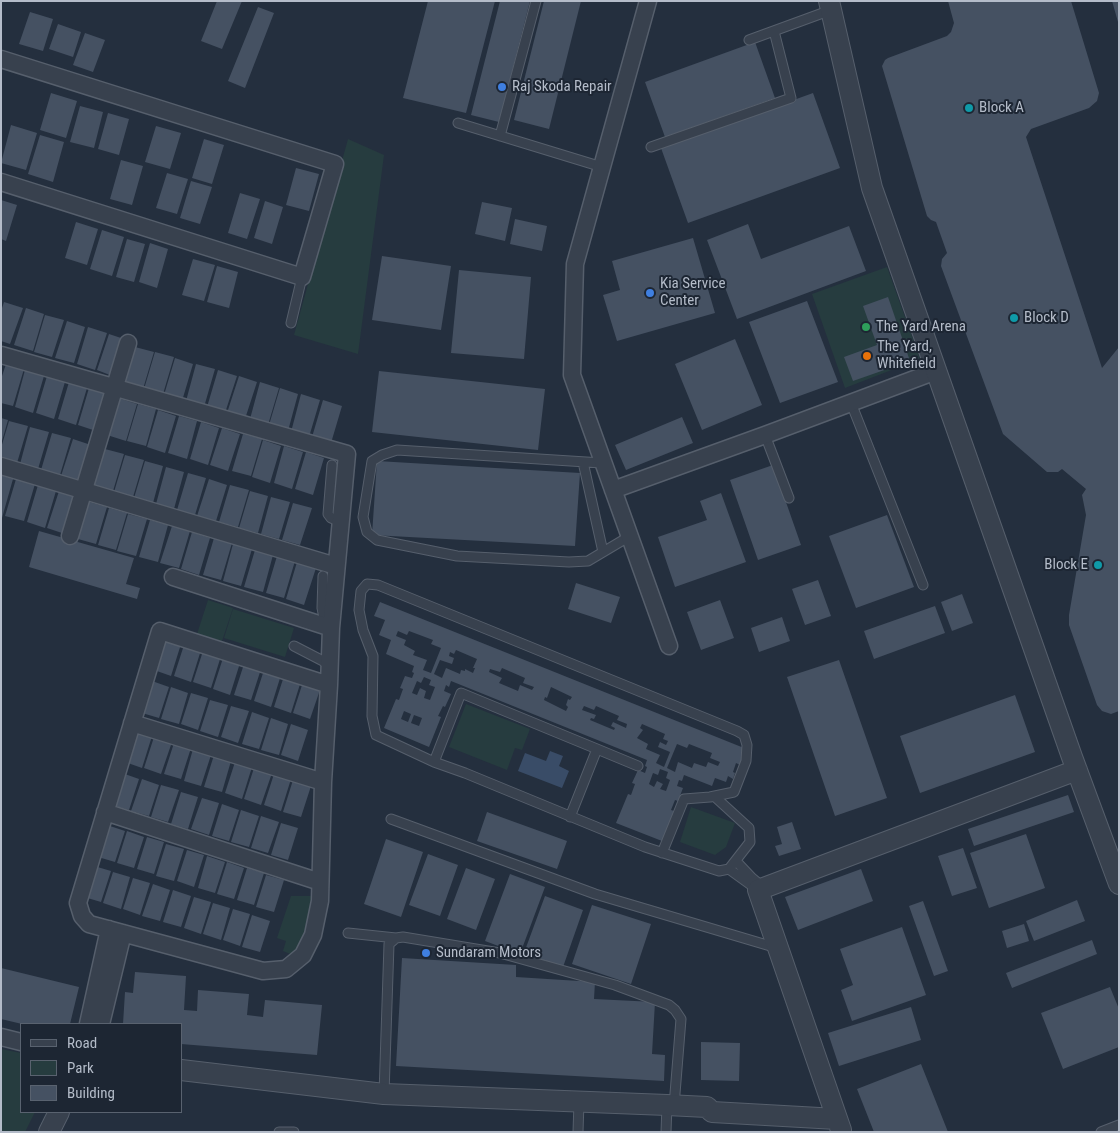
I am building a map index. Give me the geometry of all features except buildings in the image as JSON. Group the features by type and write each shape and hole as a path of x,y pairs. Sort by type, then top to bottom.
{"street":[{"path":"645,2 575,264 572,375 669,646"},
{"path":"830,6 872,188 1119,884"},
{"path":"1,59 335,164 302,277 1,182"},
{"path":"70,536 128,343"},
{"path":"1,355 347,454 332,624 329,685 323,782 320,901 313,935 303,955 286,969 263,970 89,924 82,916 78,903 160,631 329,685"},
{"path":"613,490 936,371"},
{"path":"1,466 336,566"},
{"path":"173,576 332,624"},
{"path":"132,723 323,782"},
{"path":"182,1070 384,1094 671,1105 707,1107 712,1112 837,1119 777,948 761,889 1077,770"},
{"path":"105,812 320,882"},
{"path":"101,1023 105,981 116,931"},
{"path":"88,1023 105,981"},
{"path":"1,1037 20,1042"},
{"path":"49,1132 59,1113"}],"lane":[{"path":"500,136 536,1"},
{"path":"749,40 830,6"},
{"path":"650,148 791,98 774,31"},
{"path":"458,123 602,167"},
{"path":"291,323 302,277"},
{"path":"851,402 923,586"},
{"path":"765,435 789,498"},
{"path":"602,463 397,450 372,461 363,517 367,532 377,540 457,556 588,561 630,536"},
{"path":"583,462 603,552"},
{"path":"332,465 328,514 331,518 340,522"},
{"path":"323,576 322,608 324,618 332,624"},
{"path":"662,853 684,798 714,796 734,792 746,761 747,745 744,735 378,585 367,584 361,591 360,610 362,630 373,656 372,716 376,735 434,762 570,817 662,853 718,872 729,869 750,842 749,828 714,796"},
{"path":"294,646 323,661 330,667"},
{"path":"434,762 462,692 638,766"},
{"path":"570,817 597,749"},
{"path":"391,820 595,894 777,948"},
{"path":"736,861 761,889"},
{"path":"729,869 761,889"},
{"path":"348,933 396,938 403,937 500,953 615,985 669,1005 676,1010 681,1019 666,1132"},
{"path":"384,1094 390,944 396,938"},
{"path":"578,1132 579,1102"},
{"path":"1101,1132 1119,1125"},
{"path":"279,1132 294,1132"}],"green space":[{"path":"348,139 384,155 358,354 294,335"},
{"name":"The Yard Arena","path":"887,267 920,359 845,388 812,294"},
{"path":"208,600 233,608 222,641 197,634"},
{"path":"233,609 294,628 285,657 224,638"},
{"path":"466,704 530,729 522,750 515,748 507,770 449,747"},
{"path":"691,807 735,823 726,847 715,855 680,842"},
{"path":"291,896 317,896 307,942 293,955 283,951 286,941 277,938"},
{"path":"1,1049 20,1053 20,1113 34,1113 25,1132 1,1132"}],"water":[{"path":"550,751 563,756 559,766 569,771 562,788 518,771 525,753 546,761"}],"place":[{"name":"Raj Skoda Repair","path":"502,87"},
{"name":"Block A","path":"969,108"},
{"name":"Kia Service Center","path":"650,293"},
{"name":"Block D","path":"1014,318"},
{"name":"The Yard Arena","path":"866,327"},
{"name":"The Yard, Whitefield","path":"867,356"},
{"name":"Block E","path":"1098,565"},
{"name":"Sundaram Motors","path":"426,953"}]}
